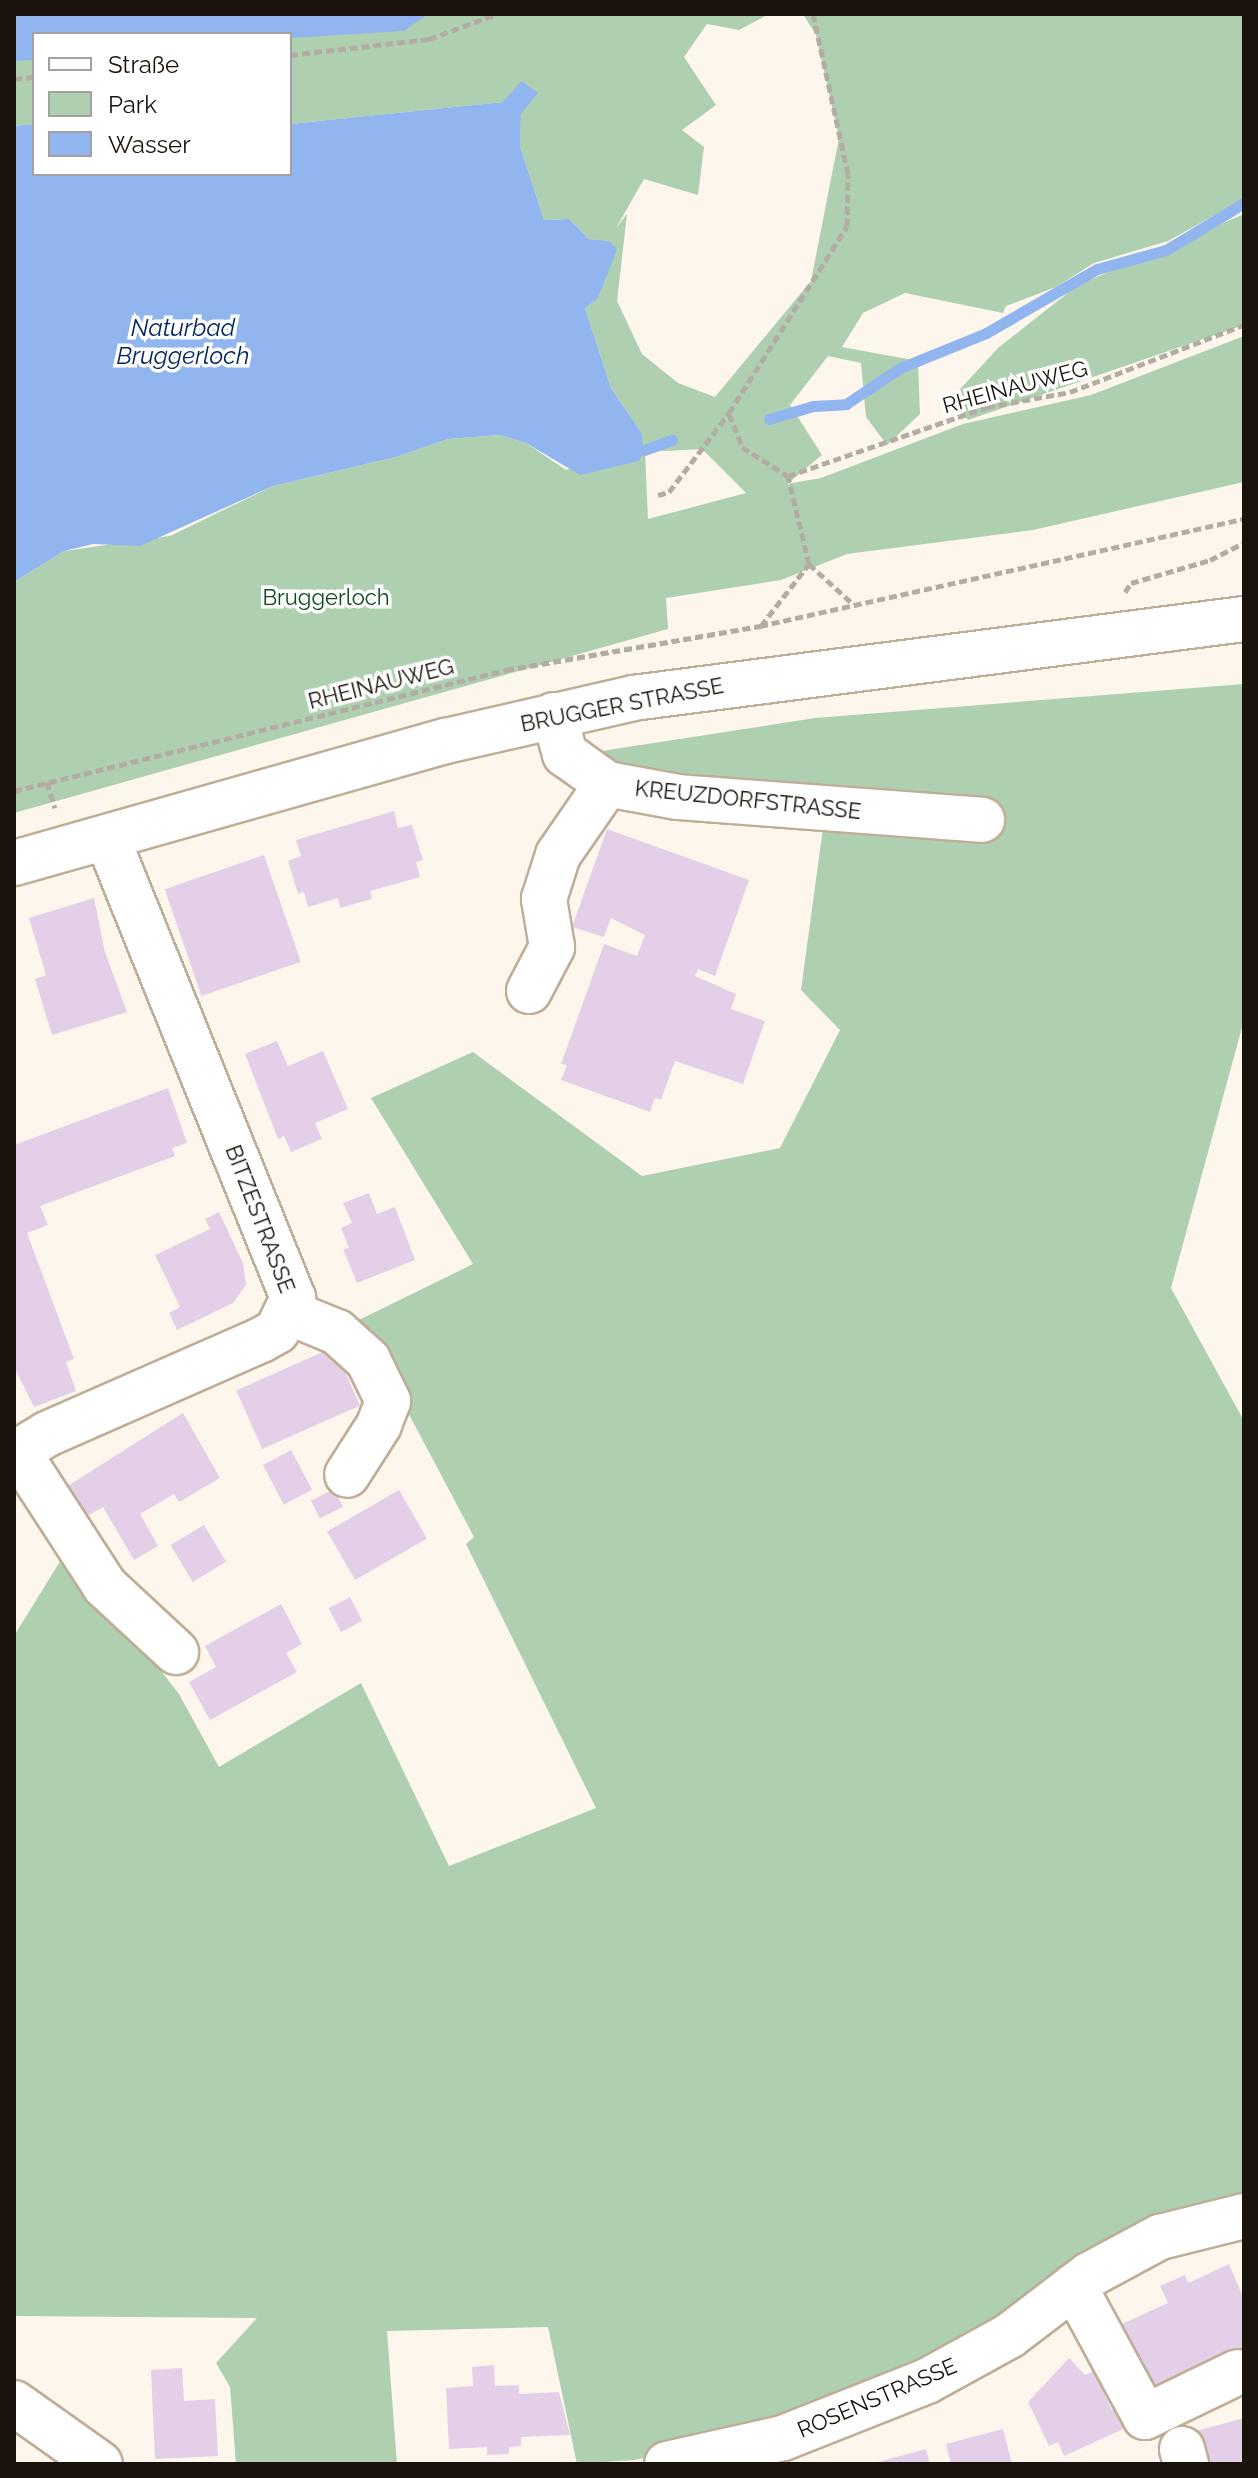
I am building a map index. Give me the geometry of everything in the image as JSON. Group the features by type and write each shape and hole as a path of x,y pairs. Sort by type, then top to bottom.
{"street":[{"name":"BRUGGER STRASSE","path":"14,863 554,715 633,698 1091,636 1244,619"},
{"name":"KREUZDORFSTRASSE","path":"554,715 565,754 607,784 678,797 982,820"},
{"path":"529,991 552,947 544,899 558,855 607,784"},
{"name":"BITZESTRASSE","path":"16,1453 47,1434 261,1340 277,1331 293,1298 289,1282 131,906 107,837"},
{"path":"288,1312 337,1332 368,1360 388,1401 379,1425 347,1475"},
{"path":"16,1453 105,1586 176,1652"},
{"name":"ROSENSTRASSE","path":"667,2464 783,2438 927,2381 1009,2336 1074,2286 1160,2237 1244,2216"},
{"path":"1074,2286 1145,2417 1238,2372"},
{"path":"14,2403 100,2464"}],"path":[{"path":"292,55 429,39 497,14"},
{"path":"658,495 669,492 729,413 847,226 848,174 813,14"},
{"name":"RHEINAUWEG","path":"788,476 987,407 1070,392 1244,325"},
{"path":"729,413 742,447 788,476 809,564 854,605"},
{"name":"RHEINAUWEG","path":"14,791 506,670 760,626 1244,519"},
{"path":"1091,636 1131,583 1210,560 1244,543"},
{"path":"760,626 809,564"}],"green space":[{"name":"Bruggerloch","path":"14,14 769,14 739,30 707,24 684,57 716,105 682,130 704,147 698,195 644,179 616,228 627,214 617,301 642,354 678,383 715,397 811,281 839,138 816,35 803,14 1244,14 1244,199 1168,241 1094,263 1056,287 1006,306 1003,313 905,293 863,313 842,347 918,361 920,414 887,445 866,417 861,363 828,356 790,405 822,455 787,484 821,478 963,424 1091,395 1244,336 1244,482 1033,530 847,554 781,580 666,598 668,629 14,813 14,582 64,551 170,536 273,486 396,457 448,439 500,435 526,443 566,470 641,432 611,388 585,308 609,241 589,239 569,219 544,220 520,146 521,81 504,102 292,124 292,32 32,32 32,124 14,126","holes":["702,449 746,493 648,519 645,452"]},
{"path":"1244,214 1244,325 968,420 951,399 998,348 1078,285"},
{"path":"1244,684 1244,1020 1171,1288 1244,1421 1244,2203 934,2362 723,2442 634,2460 577,2464 548,2327 387,2331 397,2464 236,2464 230,2387 216,2363 257,2318 14,2316 14,1636 67,1550 179,1694 219,1767 361,1683 449,1866 596,1808 466,1544 474,1537 359,1320 473,1264 371,1098 473,1052 642,1176 780,1148 840,1030 801,990 823,828 996,828 1001,808 733,791 597,761 595,752 815,718"}],"water":[{"path":"14,14 428,14 404,31 292,38 292,32 32,32 32,60 14,61"},
{"name":"Naturbad Bruggerloch","path":"521,81 538,93 521,114 520,146 544,220 569,219 589,239 609,241 617,249 598,298 585,308 611,388 641,432 644,450 639,461 580,475 526,443 500,435 448,439 396,457 273,486 140,546 93,544 64,551 14,582 14,126 32,124 32,176 292,176 292,124 503,102"}],"building":[{"path":"394,811 398,828 412,825 423,860 416,862 420,877 370,891 372,899 340,908 338,898 308,907 304,892 298,894 288,861 301,856 296,840"},
{"path":"607,829 749,880 715,976 698,969 695,976 736,994 731,1009 765,1021 743,1084 675,1061 661,1100 655,1098 650,1112 561,1080 567,1065 561,1064 604,944 637,956 645,935 611,918 604,937 572,927"},
{"path":"264,855 301,962 202,996 165,889"},
{"path":"94,898 105,952 127,1012 52,1035 35,979 46,975 29,918"},
{"path":"277,1041 288,1066 323,1051 348,1109 315,1123 322,1139 291,1152 284,1136 278,1139 245,1054"},
{"path":"168,1088 187,1143 172,1148 175,1156 40,1206 48,1225 27,1233 74,1359 66,1362 76,1391 34,1407 14,1367 14,1145"},
{"path":"369,1193 377,1214 395,1207 415,1260 357,1283 343,1249 349,1248 341,1228 352,1223 343,1203"},
{"path":"219,1212 243,1263 246,1285 233,1303 177,1330 169,1313 180,1307 155,1255 210,1229 205,1219"},
{"path":"334,1347 360,1405 262,1449 236,1391"},
{"path":"183,1413 220,1478 179,1502 174,1494 140,1514 158,1546 134,1560 103,1507 84,1518 66,1487"},
{"path":"291,1450 312,1490 284,1505 263,1465"},
{"path":"334,1489 343,1507 320,1519 311,1501"},
{"path":"399,1490 427,1538 355,1580 327,1532"},
{"path":"204,1525 226,1562 193,1582 171,1545"},
{"path":"350,1597 362,1621 341,1632 329,1608"},
{"path":"281,1604 302,1644 286,1653 297,1672 210,1720 189,1682 216,1667 205,1646"},
{"path":"1229,2264 1244,2299 1244,2350 1146,2395 1115,2327 1168,2303 1160,2286 1185,2275 1188,2283"},
{"path":"1069,2358 1085,2375 1094,2371 1112,2410 1123,2405 1132,2425 1064,2456 1058,2442 1049,2446 1028,2402"},
{"path":"494,2365 495,2386 519,2385 519,2394 559,2392 570,2435 521,2437 521,2446 509,2447 509,2454 487,2455 487,2447 449,2449 446,2388 473,2386 472,2367"},
{"path":"182,2368 184,2401 215,2399 218,2456 155,2459 151,2370"},
{"path":"1244,2418 1244,2464 1198,2464 1189,2433"},
{"path":"1003,2429 1012,2464 951,2464 946,2444"},
{"path":"926,2449 930,2464 874,2464 874,2463"}],"waterway":[{"path":"769,419 813,406 846,404 900,368 986,333 1097,269 1166,250 1244,203"},
{"path":"644,450 672,440"}]}
